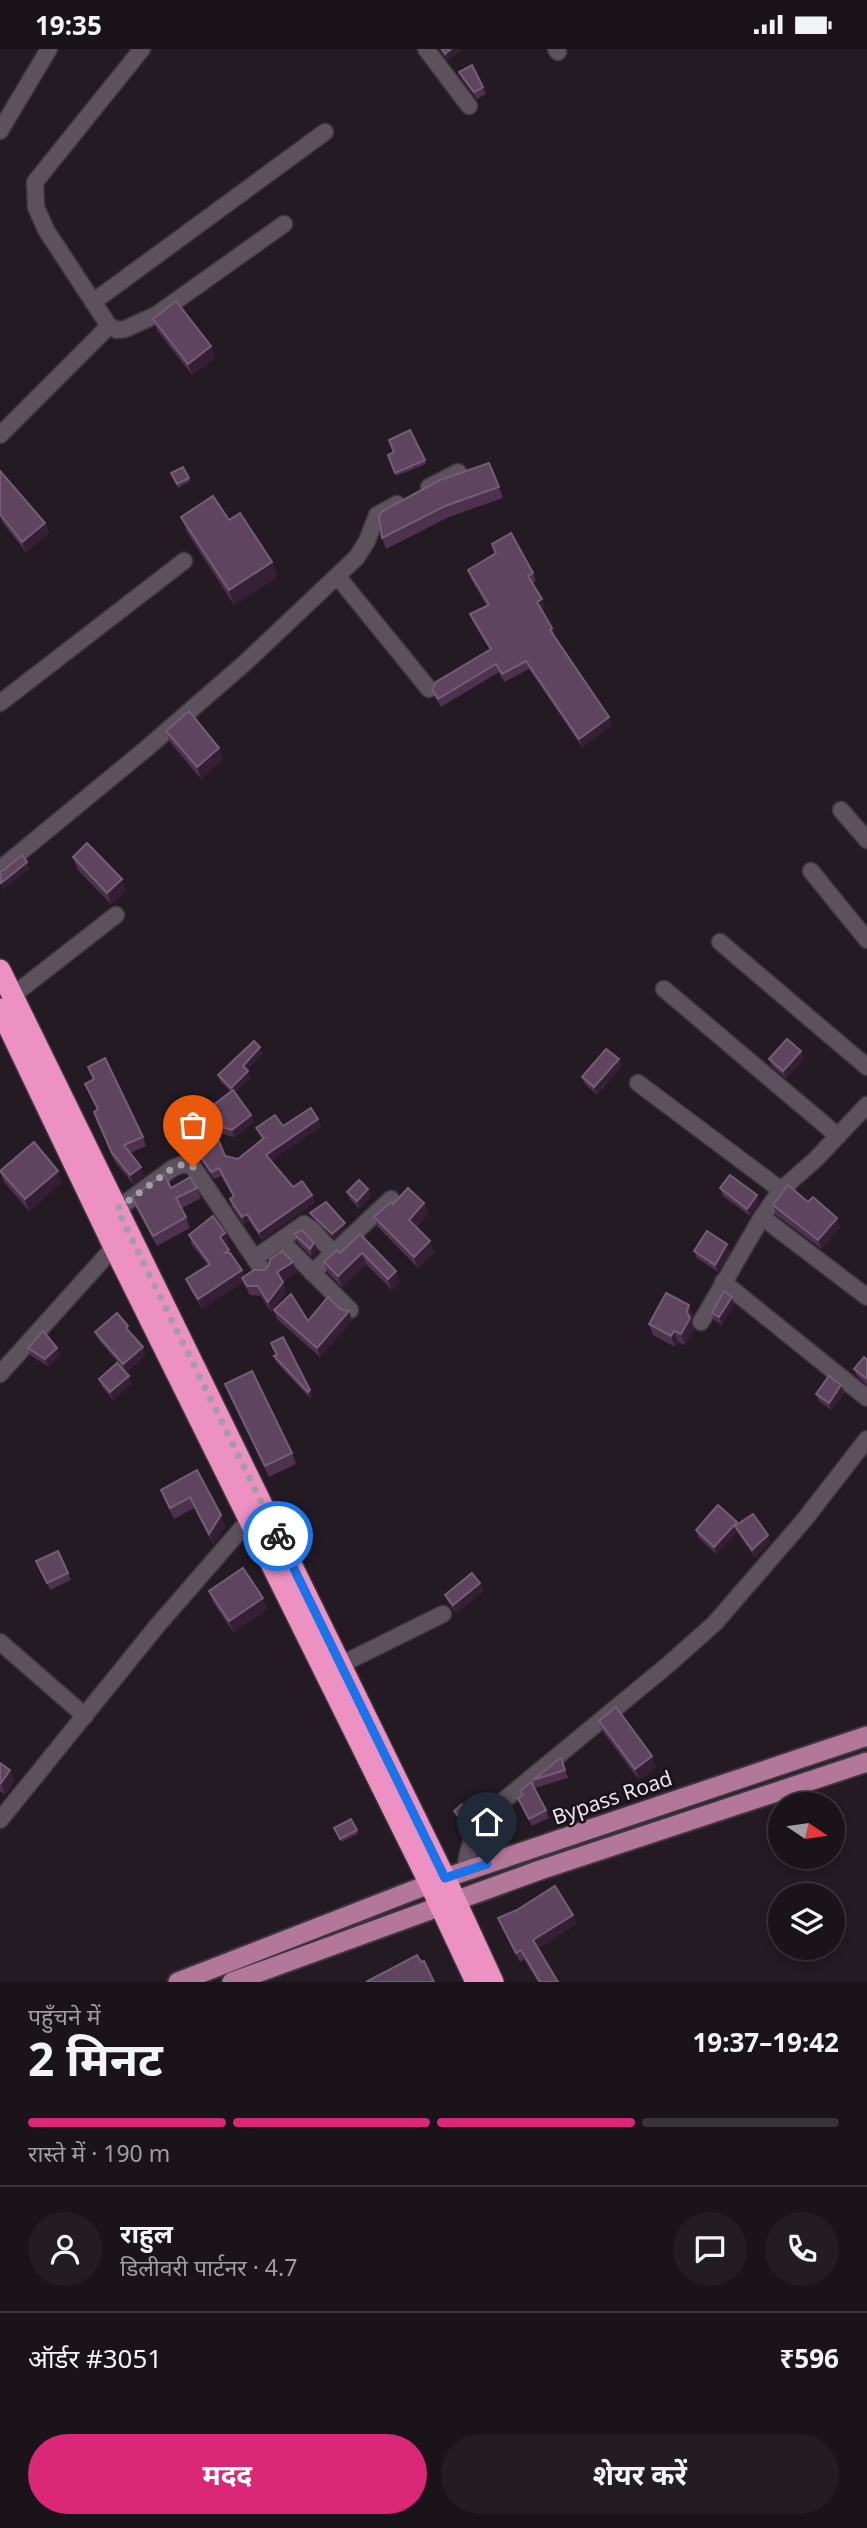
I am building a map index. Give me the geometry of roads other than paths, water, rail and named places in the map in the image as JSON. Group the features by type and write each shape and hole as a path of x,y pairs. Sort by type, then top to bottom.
{"highway":[{"path":"0,970 4,1009 114,1247 250,1519 447,1878"},
{"path":"4,1009 117,1209 447,1878 448,1904 476,1982"},
{"path":"448,1904 493,1982"}],"main road":[{"name":"Bypass Road","path":"178,1982 447,1878 867,1736"},
{"path":"232,1982 540,1870 867,1762"}],"street":[{"path":"0,131 49,49"},
{"path":"142,49 42,171 36,183 36,208 46,230 109,326 117,330 125,329 156,315 284,224"},
{"path":"426,49 469,106"},
{"path":"93,302 326,131"},
{"path":"0,435 109,326"},
{"path":"0,869 147,748 338,577 358,557 377,515 458,472"},
{"path":"0,703 184,561"},
{"path":"338,577 429,689"},
{"path":"841,810 867,840"},
{"path":"811,871 867,940"},
{"path":"4,1009 116,915"},
{"path":"720,942 867,1067"},
{"path":"664,989 838,1136"},
{"path":"638,1083 781,1189"},
{"path":"701,1322 781,1189 867,1105"},
{"path":"117,1209 173,1168 184,1164 193,1167 259,1264 281,1241 304,1224 312,1229 333,1253"},
{"path":"312,1273 391,1199"},
{"path":"762,1217 867,1297"},
{"path":"281,1241 350,1310"},
{"path":"0,1374 114,1247"},
{"path":"723,1282 867,1398"},
{"path":"447,1878 486,1815 715,1623 805,1519 867,1439"},
{"path":"0,1820 157,1626 250,1519"},
{"path":"340,1665 443,1614"},
{"path":"0,1642 85,1716"}]}
